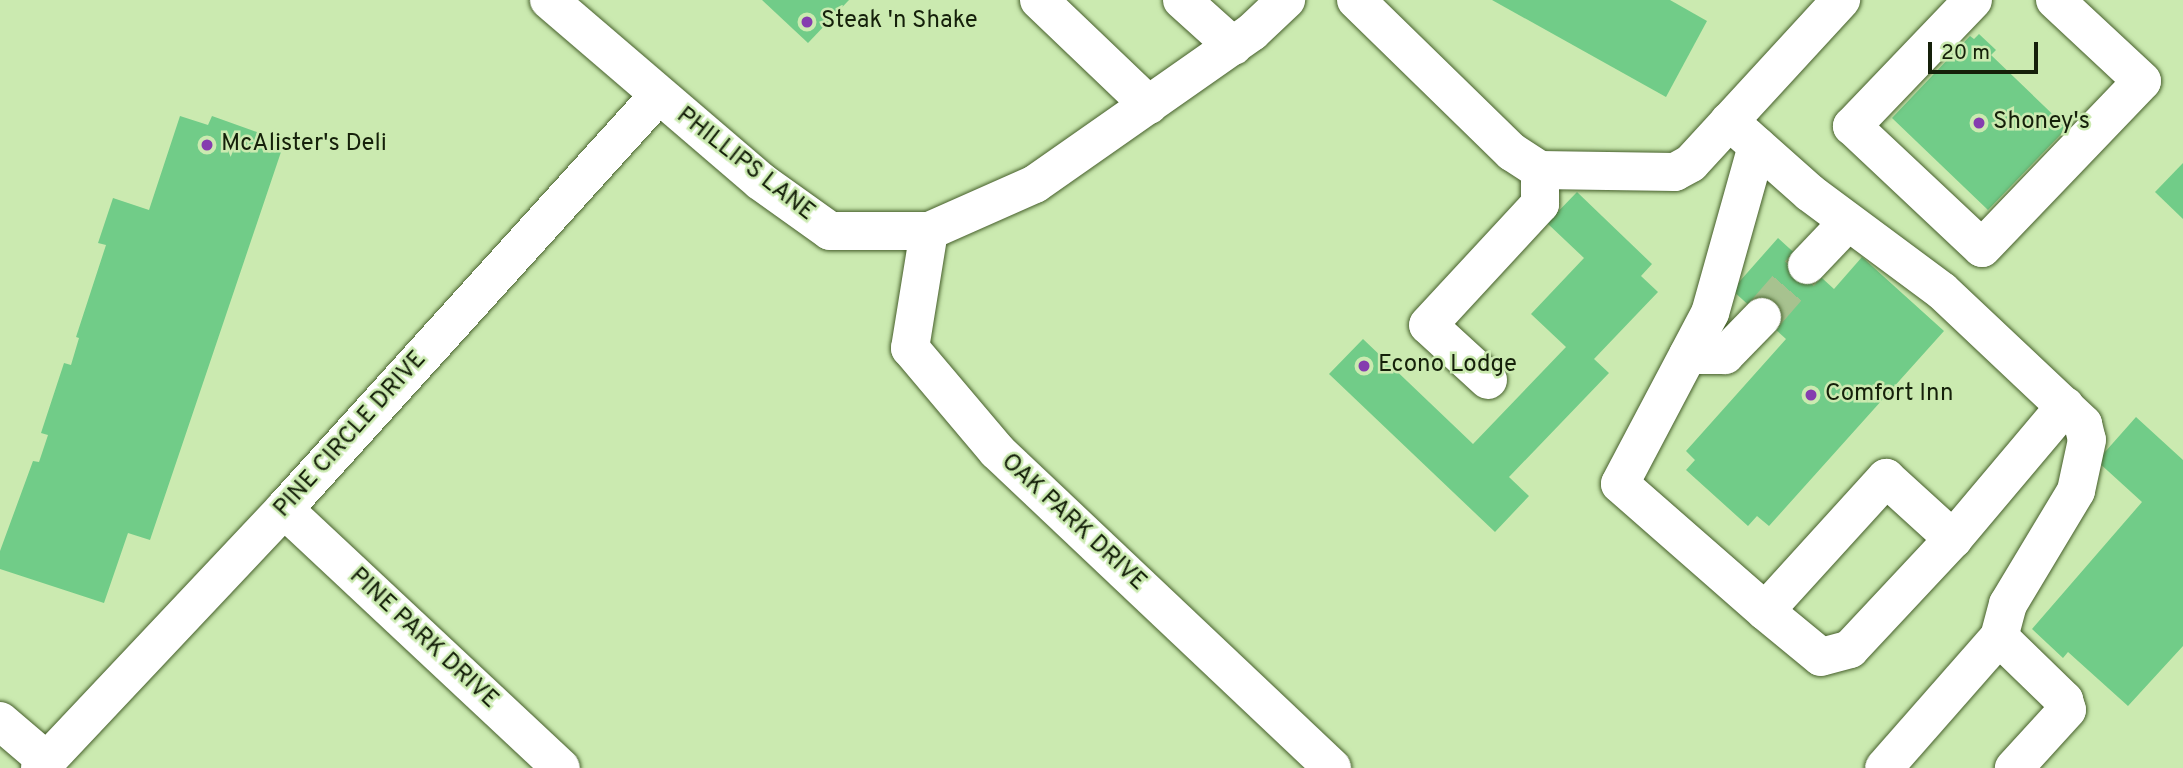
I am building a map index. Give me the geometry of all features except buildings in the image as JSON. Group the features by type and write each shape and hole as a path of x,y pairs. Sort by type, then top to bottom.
{"street":[{"name":"PHILLIPS LANE","path":"550,0 657,97 760,181 830,231 929,231 1035,184 1233,46 1286,0"},
{"path":"1040,0 1149,105"},
{"path":"1182,0 1233,46"},
{"path":"1356,0 1512,152 1540,170 1675,172 1743,133 1841,0"},
{"path":"1973,0 1852,126 1982,248 2142,82 2078,8"},
{"name":"PINE CIRCLE DRIVE","path":"44,765 284,509 657,97"},
{"path":"1743,133 1848,222 1942,291 2083,424 2087,440 2076,491 2008,604 1999,637 1884,768"},
{"path":"1743,133 1710,313 1620,484 1765,611 1821,657 1850,649 1953,539 2065,406"},
{"path":"1488,380 1428,325 1540,204 1540,170"},
{"path":"1807,265 1848,222"},
{"name":"OAK PARK DRIVE","path":"929,231 910,348 996,451 1332,768"},
{"path":"1688,355 1725,355 1762,317"},
{"path":"1765,611 1886,478 1953,539"},
{"name":"PINE PARK DRIVE","path":"284,509 561,768"},
{"path":"1999,637 2064,700 2067,710 2014,768"},
{"path":"0,720 44,765"}],"tunnel":[{"path":"1762,317 1807,265"}],"place":[{"name":"Steak 'n Shake","path":"807,22"},
{"name":"Shoney's","path":"1979,123"},
{"name":"McAlister's Deli","path":"207,145"},
{"name":"Econo Lodge","path":"1364,366"},
{"name":"Comfort Inn","path":"1811,395"}]}
